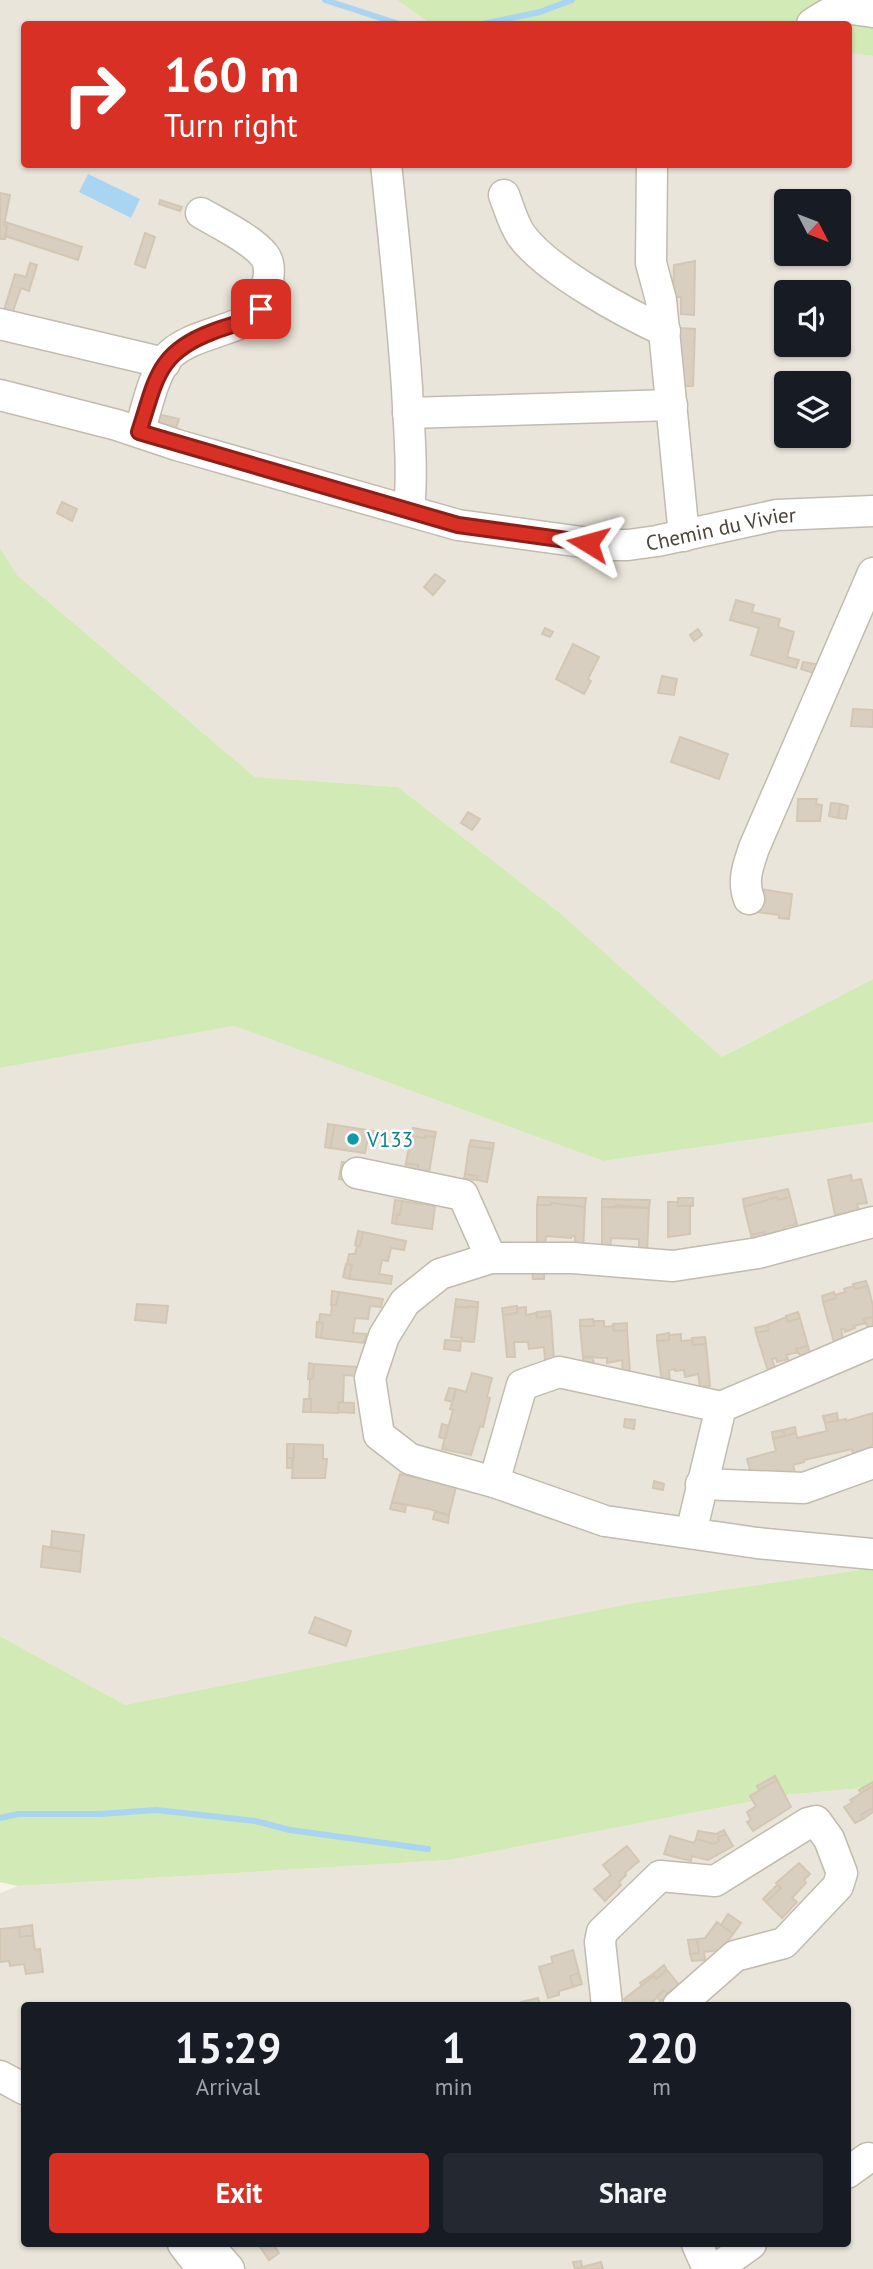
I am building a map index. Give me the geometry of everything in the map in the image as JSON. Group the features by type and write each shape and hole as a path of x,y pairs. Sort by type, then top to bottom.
{"street":[{"path":"816,21 842,8 873,12"},
{"path":"386,168 402,309 412,483 409,510"},
{"path":"652,168 650,263 661,300 665,331 684,536"},
{"path":"504,195 521,235 535,250 554,266 621,310 665,331"},
{"path":"139,432 157,376 174,353 210,332 254,316 261,309 269,267 265,256 248,242 201,213"},
{"path":"0,324 165,363"},
{"name":"Chemin du Vivier","path":"0,395 139,432 458,525 604,545 628,545 684,536 776,515 873,511"},
{"path":"408,413 672,405"},
{"path":"749,899 745,888 746,875 754,848 873,573"},
{"path":"357,1173 463,1195 491,1258"},
{"path":"873,1222 758,1253 673,1266 573,1258 491,1258 440,1275 405,1302 384,1336 370,1378 379,1434 410,1459 494,1482 605,1521 757,1543 873,1554"},
{"path":"494,1482 517,1375 559,1372 721,1407 873,1342"},
{"path":"691,1533 721,1407"},
{"path":"701,1483 804,1488 873,1463"},
{"path":"607,2002 600,1942 602,1932 660,1876 715,1881 808,1823 816,1821 829,1839 842,1873 838,1886 784,1943 735,1956 683,2002"},
{"path":"0,2077 21,2088"},
{"path":"185,2247 202,2269"},
{"path":"209,2247 229,2269"},
{"path":"698,2247 708,2269"},
{"path":"716,2269 747,2247"}],"shaded area":[{"path":"0,0 397,0 427,21 21,21 21,168 852,168 852,53 873,56 873,979 722,1057 560,913 398,787 255,777 16,574 0,548"},
{"path":"234,1026 603,1161 873,1122 873,1568 633,1603 125,1705 0,1636 0,1068"},
{"path":"873,1787 873,2269 0,2269 0,1893 18,1886 449,1860 785,1795"}],"green space":[{"path":"397,0 873,0 873,56 852,53 852,21 427,21"},
{"path":"0,548 17,575 255,777 398,787 560,913 722,1057 873,979 873,1122 603,1161 234,1026 0,1068"},
{"path":"873,1568 873,1787 785,1795 449,1860 18,1886 0,1882 0,1636 125,1705 633,1603"}],"water":[{"path":"88,174 140,199 131,218 79,192"}],"building":[{"path":"0,193 10,195 4,225 7,226 5,239 0,239"},
{"path":"160,200 182,207 180,211 159,204"},
{"path":"5,222 82,247 78,260 5,236"},
{"path":"145,233 155,237 145,268 135,264"},
{"path":"695,261 694,315 681,314 681,297 673,297 674,265"},
{"path":"30,263 37,265 29,291 21,288 10,320 0,317 0,309 4,310 15,274 26,277"},
{"path":"680,328 695,329 693,386 678,386"},
{"path":"153,413 179,419 175,432 149,424"},
{"path":"62,502 77,509 72,521 57,513"},
{"path":"435,574 445,581 433,595 424,587"},
{"path":"736,600 754,605 752,612 780,619 778,627 794,632 787,657 799,660 796,668 751,655 759,628 730,620"},
{"path":"545,628 553,632 550,637 542,634"},
{"path":"698,629 702,635 694,641 690,635"},
{"path":"573,644 599,657 584,694 556,679"},
{"path":"803,662 827,666 823,676 801,669"},
{"path":"662,676 677,679 674,695 658,693"},
{"path":"853,709 873,710 873,727 851,726"},
{"path":"680,737 728,754 719,779 671,762"},
{"path":"798,799 817,799 816,804 822,805 820,821 797,821"},
{"path":"831,803 840,804 838,818 829,816"},
{"path":"840,804 848,806 846,819 838,818"},
{"path":"468,812 480,819 472,830 461,823"},
{"path":"760,889 792,894 789,919 756,912"},
{"path":"328,1124 335,1125 330,1148 325,1147"},
{"name":"V133","path":"335,1125 374,1131 372,1143 367,1142 365,1153 330,1148"},
{"path":"413,1128 436,1132 435,1137 411,1136"},
{"path":"411,1136 435,1137 429,1172 418,1170 418,1165 406,1163"},
{"path":"471,1140 494,1143 493,1149 469,1146"},
{"path":"469,1146 493,1149 487,1182 477,1180 477,1176 465,1174"},
{"path":"342,1162 358,1165 356,1182 339,1179"},
{"path":"406,1163 418,1165 418,1170 405,1168"},
{"path":"465,1174 477,1176 477,1180 464,1179"},
{"path":"851,1175 852,1181 861,1179 867,1203 857,1204 860,1214 849,1217 848,1213 835,1215 828,1180"},
{"path":"788,1189 790,1197 778,1200 777,1197 744,1207 743,1199"},
{"path":"538,1197 586,1198 585,1207 551,1203 537,1205"},
{"path":"777,1197 778,1200 790,1197 797,1224 784,1227 785,1232 765,1236 764,1232 751,1235 744,1207"},
{"path":"678,1198 693,1198 693,1206 678,1206"},
{"path":"602,1199 650,1200 649,1208 602,1207"},
{"path":"395,1200 402,1201 396,1224 392,1223"},
{"path":"402,1201 435,1206 432,1229 396,1224"},
{"path":"668,1202 678,1202 678,1206 690,1205 690,1234 668,1237"},
{"path":"551,1203 585,1207 583,1252 575,1252 575,1236 546,1236 545,1250 537,1250 537,1205"},
{"path":"616,1205 649,1208 647,1253 639,1253 639,1239 611,1238 610,1252 602,1252 602,1207"},
{"path":"358,1231 363,1232 360,1246 355,1245"},
{"path":"363,1232 406,1241 404,1250 391,1248 388,1261 382,1260 379,1274 392,1276 391,1284 349,1279 352,1265 347,1264 349,1254 355,1254"},
{"path":"764,1232 765,1236 752,1240 751,1235"},
{"path":"346,1264 352,1265 349,1279 343,1277"},
{"path":"544,1268 544,1279 533,1279 532,1269"},
{"path":"866,1281 868,1286 855,1289 853,1284"},
{"path":"854,1286 855,1289 868,1286 873,1317 863,1319 865,1323 845,1332 841,1329 844,1343 835,1346 823,1302 836,1298 835,1295 845,1292 844,1289"},
{"path":"332,1291 339,1292 336,1305 331,1305"},
{"path":"339,1292 383,1299 381,1307 370,1306 368,1319 355,1318 353,1333 366,1334 364,1343 321,1338 323,1323 319,1322 320,1314 331,1315 332,1305 336,1305"},
{"path":"834,1292 836,1298 823,1302 822,1296"},
{"path":"456,1299 478,1302 478,1307 455,1307"},
{"path":"137,1304 168,1306 166,1323 135,1320"},
{"path":"517,1306 517,1313 503,1315 502,1308"},
{"path":"455,1307 478,1307 474,1342 451,1337"},
{"path":"526,1307 526,1315 536,1313 537,1318 551,1316 554,1360 545,1361 544,1347 529,1349 528,1342 514,1342 515,1357 507,1357 503,1315 517,1313 517,1308"},
{"path":"550,1311 551,1316 537,1318 537,1312"},
{"path":"798,1312 800,1318 788,1322 786,1316"},
{"path":"786,1317 788,1322 800,1318 808,1346 786,1355 788,1359 777,1362 776,1358 772,1359 777,1374 770,1377 756,1333 769,1330 767,1325"},
{"path":"873,1317 873,1333 872,1333 863,1319"},
{"path":"593,1319 594,1326 580,1326 580,1320"},
{"path":"594,1321 604,1321 604,1327 613,1326 614,1331 627,1330 630,1373 623,1373 622,1360 607,1363 607,1358 583,1357 580,1326 594,1326"},
{"path":"317,1322 323,1323 321,1338 316,1337"},
{"path":"627,1323 627,1330 614,1331 613,1324"},
{"path":"767,1325 769,1330 756,1333 755,1328"},
{"path":"669,1333 669,1340 657,1341 657,1335"},
{"path":"681,1334 681,1341 692,1340 693,1345 706,1344 710,1386 700,1387 698,1374 685,1377 684,1370 675,1369 669,1370 670,1383 662,1384 657,1341 669,1340 669,1335"},
{"path":"705,1337 706,1344 693,1345 692,1338"},
{"path":"445,1340 461,1341 460,1351 444,1349"},
{"path":"808,1346 813,1362 806,1364 796,1349"},
{"path":"593,1356 594,1370 583,1371 583,1357"},
{"path":"309,1363 314,1364 313,1378 308,1379"},
{"path":"314,1364 357,1367 357,1376 344,1375 343,1402 339,1402 338,1413 311,1412 310,1379 313,1378"},
{"path":"472,1373 492,1378 483,1427 480,1426 471,1455 442,1449 456,1389 466,1392"},
{"path":"449,1388 456,1389 453,1402 445,1400"},
{"path":"304,1399 311,1399 311,1412 303,1412"},
{"path":"339,1402 354,1403 354,1413 338,1412"},
{"path":"837,1413 838,1421 825,1423 823,1416"},
{"path":"873,1413 873,1445 870,1448 853,1453 852,1449 804,1460 793,1465 795,1473 752,1478 747,1459 776,1451 773,1439 796,1433 797,1438 827,1431 825,1423 846,1421"},
{"path":"625,1419 635,1420 634,1429 624,1427"},
{"path":"442,1424 449,1426 445,1439 439,1437"},
{"path":"795,1427 796,1433 785,1436 783,1430"},
{"path":"783,1430 785,1436 773,1439 772,1432"},
{"path":"287,1444 294,1444 294,1458 287,1458"},
{"path":"294,1444 323,1445 323,1459 327,1459 325,1478 292,1478"},
{"path":"287,1458 292,1458 292,1468 287,1468"},
{"path":"400,1474 438,1479 437,1482 456,1487 449,1515 392,1502"},
{"path":"654,1481 664,1484 663,1490 653,1488"},
{"path":"392,1502 406,1505 405,1512 390,1509"},
{"path":"435,1512 449,1515 448,1523 433,1519"},
{"path":"52,1531 84,1535 82,1552 51,1548"},
{"path":"43,1546 82,1552 80,1572 41,1567"},
{"path":"315,1617 351,1631 346,1646 309,1633"},
{"path":"775,1776 777,1780 759,1790 757,1786"},
{"path":"777,1780 791,1807 753,1831 747,1822 751,1820 747,1812 756,1806 750,1796"},
{"path":"873,1782 873,1786 861,1793 859,1790"},
{"path":"873,1786 873,1808 861,1815 863,1819 855,1823 844,1807 853,1802 850,1800"},
{"path":"873,1808 873,1812 863,1819 861,1815"},
{"path":"724,1830 726,1834 718,1837 719,1841 714,1844 696,1839 698,1831 716,1834"},
{"path":"726,1834 733,1846 708,1860 692,1856 691,1861 664,1854 670,1836 694,1843 696,1839 714,1844 719,1841 718,1837"},
{"path":"627,1846 639,1861 625,1873 619,1882 621,1885 605,1901 594,1889 611,1875 603,1865"},
{"path":"799,1863 810,1874 804,1880 806,1883 792,1898 797,1902 782,1918 766,1902 781,1888 776,1883"},
{"path":"777,1885 781,1888 766,1902 763,1899"},
{"path":"728,1914 741,1923 733,1934 721,1925"},
{"path":"717,1922 733,1934 721,1950 704,1952 705,1960 692,1961 690,1954 699,1953 697,1939 705,1938"},
{"path":"32,1925 33,1935 20,1937 19,1927"},
{"path":"19,1927 20,1937 33,1935 35,1950 40,1949 43,1972 26,1974 24,1964 10,1966 9,1961 0,1962 0,1929"},
{"path":"697,1939 699,1953 690,1954 688,1940"},
{"path":"573,1950 579,1973 570,1976 573,1987 548,1998 539,1967 553,1963 551,1957"},
{"path":"664,1965 667,1970 656,1979 653,1974"},
{"path":"667,1970 679,1985 667,1994 664,1990 653,2002 626,2002 624,1999 654,1976 656,1979"},
{"path":"579,1973 582,1984 573,1987 570,1976"},
{"path":"653,1974 654,1976 642,1985 640,1983"},
{"path":"664,1990 668,1995 660,2001 657,1996"},
{"path":"538,1998 539,2002 521,2002"},
{"path":"260,2247 275,2247 279,2253 269,2260"},
{"path":"581,2261 582,2267 575,2269 573,2262"},
{"path":"601,2262 603,2269 575,2269"}],"waterway":[{"path":"325,0 390,21"},
{"path":"497,21 540,12 572,0"},
{"path":"0,1818 18,1814 100,1814 156,1810 255,1821 290,1830 428,1849"}],"place":[{"name":"V133","path":"353,1139"}],"route":[{"path":"261,309 254,316 210,332 179,348 168,357 157,376 139,432 458,525 588,543"}]}
